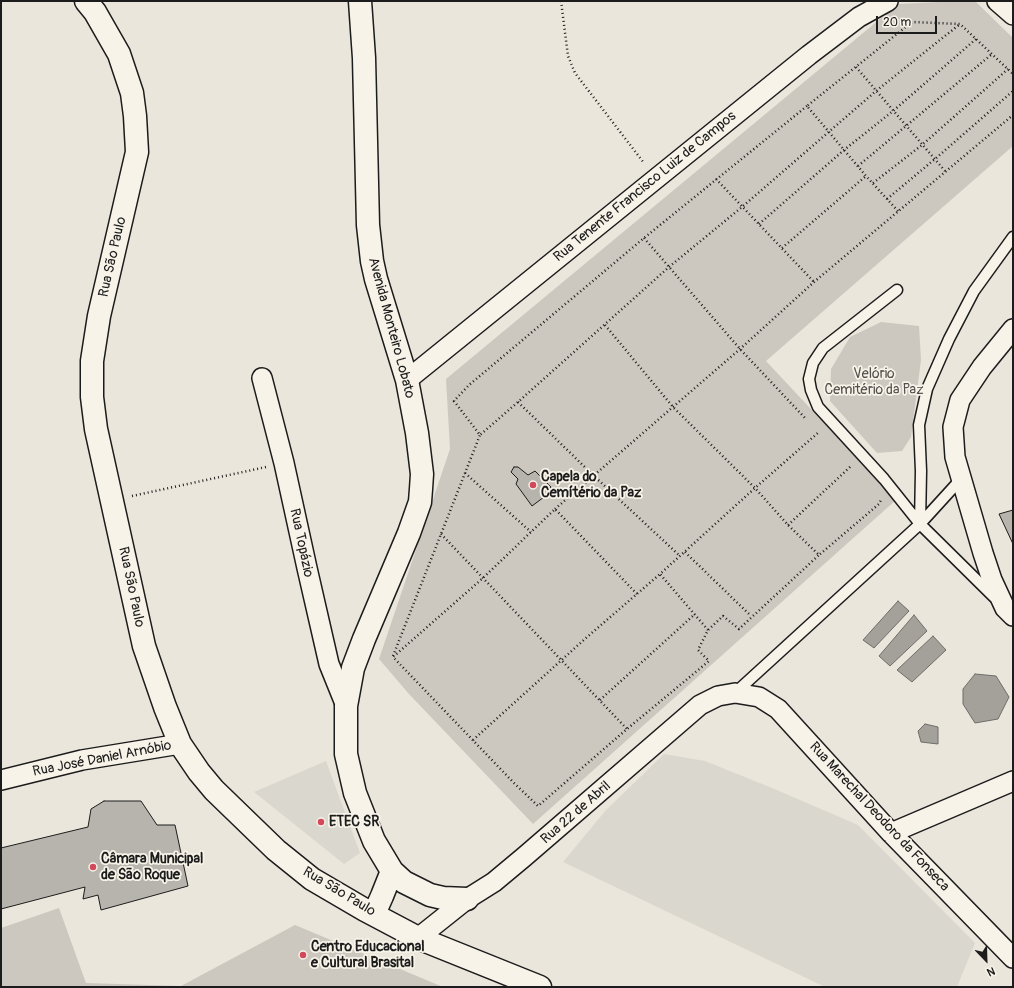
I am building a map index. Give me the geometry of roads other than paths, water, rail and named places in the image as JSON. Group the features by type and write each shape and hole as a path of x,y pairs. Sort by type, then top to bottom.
{"main road":[{"name":"Rua São Paulo","path":"86,1 95,12 119,54 132,93 137,152 99,316 92,361 92,397 96,429 144,646 165,707 180,744 199,772 214,790 276,850 312,879 418,938 540,987"},
{"name":"Avenida Monteiro Lobato","path":"360,1 364,58 368,225 371,254 376,280 408,380 417,433 421,467 421,489 420,502 409,533 353,668 346,706 346,754 355,793 374,841 392,871 404,882 430,895 443,898 468,899"},
{"path":"374,914 392,871"}],"street":[{"name":"Rua Tenente Francisco Luiz de Campos","path":"408,380 809,55 859,17 888,1"},
{"path":"997,1 1013,15"},
{"path":"1009,612 992,580 983,553 955,457 953,427 960,400 982,367 1013,329"},
{"name":"Rua Topázio","path":"262,378 284,463 308,576 329,664 346,706"},
{"name":"Rua Marechal Deodoro da Fonseca","path":"735,693 759,696 778,709 891,833 1013,958"},
{"name":"Rua 22 de Abril","path":"418,938 468,899 494,882 700,705 718,696 735,693"},
{"name":"Rua José Daniel Arnóbio","path":"1,780 82,760 180,744"},
{"path":"891,833 1013,781"}],"lane":[{"path":"920,524 921,471 919,425 927,389 949,339 974,291 1013,237"},
{"path":"897,290 823,348 813,363 809,379 811,390 818,407 884,478 920,524 1009,612"},
{"path":"735,693 920,524 961,478"}],"place":[{"name":"Capela do Cemítério da Paz","path":"533,485"},
{"name":"ETEC SR","path":"321,822"},
{"name":"Câmara Municipal de São Roque","path":"93,867"},
{"name":"Centro Educacional e Cultural Brasital","path":"303,955"}],"park label":[{"name":"Velório Cemitério da Paz","path":"874,382"}]}
